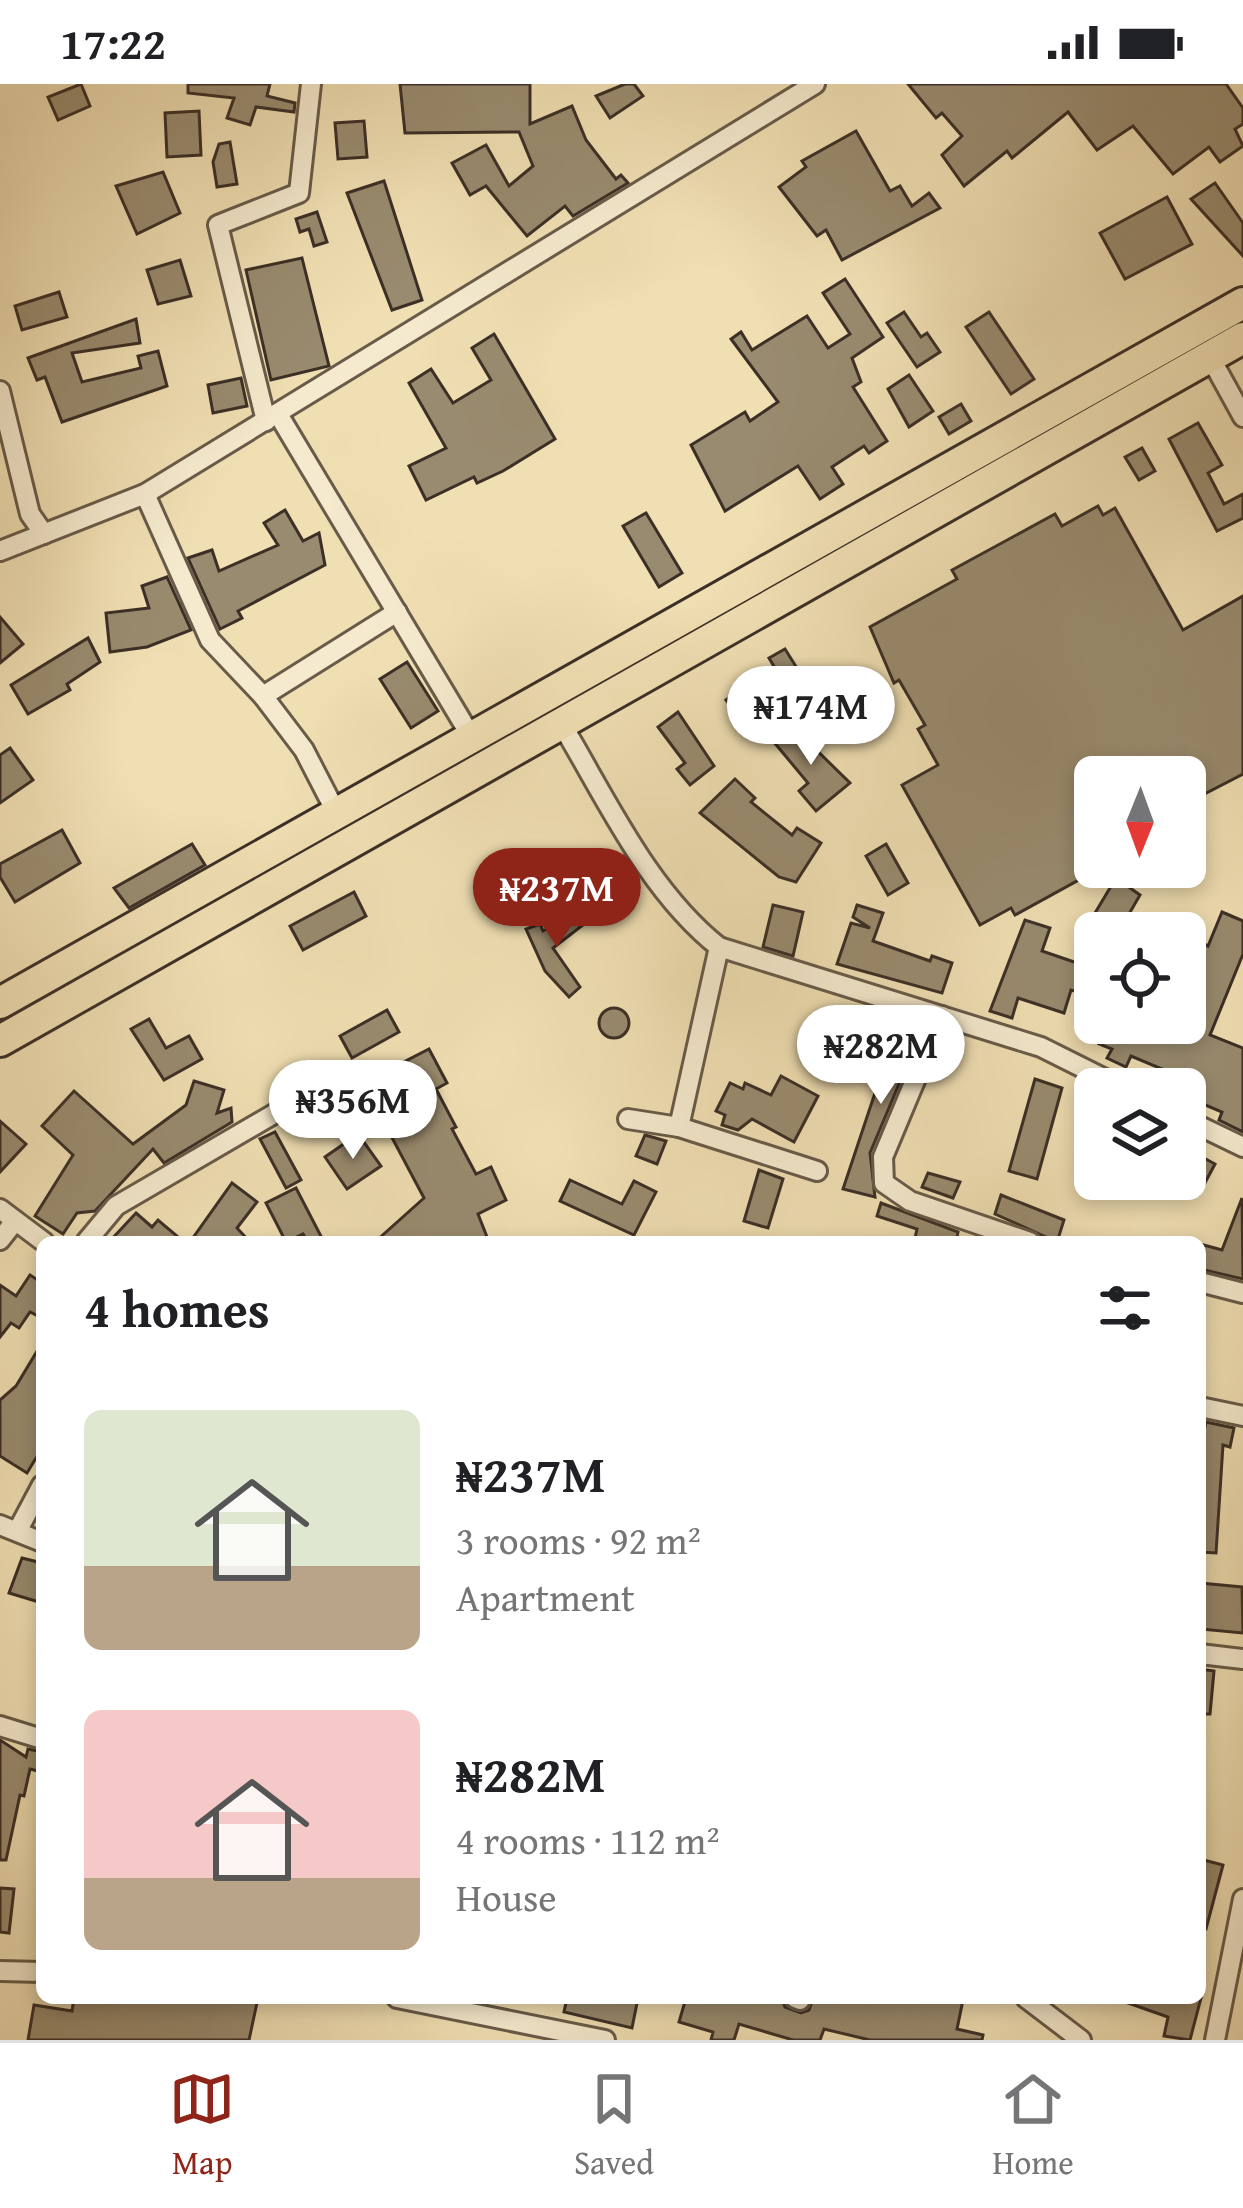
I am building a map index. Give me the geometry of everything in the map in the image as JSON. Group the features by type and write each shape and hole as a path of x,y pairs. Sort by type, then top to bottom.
{"main road":[{"path":"594,687 561,723 14,1034 5,1001 472,738 594,687 844,545 1243,303"},
{"path":"844,545 1243,338"}],"street":[{"path":"311,84 299,193 218,225 272,418 472,738"},
{"path":"0,551 146,494 815,84"},
{"path":"1210,357 1243,417"},
{"path":"0,391 30,514 44,534"},
{"path":"146,494 210,640 263,696 304,750 338,816"},
{"path":"0,551 30,514"},
{"path":"263,696 397,612"},
{"path":"561,723 634,846 695,928 718,946 1041,1047 1083,1068"},
{"path":"679,1127 718,946"},
{"path":"942,1016 883,1157 884,1183 967,1232"},
{"path":"91,1236 116,1206 279,1111"},
{"path":"628,1119 679,1127 817,1172"},
{"path":"1206,1130 1243,1148"},
{"path":"0,1240 8,1215 36,1236"},
{"path":"1206,1284 1243,1293"},
{"path":"1206,1408 1243,1416"},
{"path":"9,1528 36,1493"},
{"path":"1206,1655 1243,1659"},
{"path":"0,1726 36,1737"},
{"path":"1215,2040 1243,1898"},
{"path":"0,1971 36,1972"},
{"path":"427,2004 605,2040"},
{"path":"1034,2004 1081,2040"}],"building":[{"path":"81,84 90,106 58,120 48,97"},
{"path":"188,84 270,84 267,96 295,103 294,112 256,107 250,125 227,118 234,98 188,93"},
{"path":"400,84 530,84 530,124 572,106 586,140 616,179 621,175 628,183 573,216 565,206 527,236 486,186 470,195 452,163 486,145 509,186 533,166 519,132 405,133"},
{"path":"634,84 643,96 610,118 596,96"},
{"path":"908,84 1226,84 1243,108 1243,124 1235,129 1243,146 1220,162 1209,147 1173,174 1133,126 1097,150 1068,112 1012,158 1007,151 964,186 942,155 962,136 942,113 936,118"},
{"path":"199,111 201,155 167,157 165,113"},
{"path":"364,121 367,157 338,159 335,123"},
{"path":"856,131 890,191 900,186 912,206 929,193 940,208 842,260 826,230 817,236 779,187 806,167 802,161"},
{"path":"230,142 237,184 217,187 213,162 219,144"},
{"path":"163,172 180,213 137,234 116,186"},
{"path":"384,181 422,300 392,310 347,193"},
{"path":"1215,183 1243,223 1243,256 1191,199"},
{"path":"1167,197 1192,244 1125,279 1100,233"},
{"path":"317,212 327,242 314,246 309,229 300,232 296,219"},
{"path":"302,258 329,366 271,380 246,270"},
{"path":"180,260 191,296 158,304 147,270"},
{"path":"845,279 883,337 852,358 861,382 853,387 887,441 869,453 864,446 832,467 843,484 820,499 798,466 725,511 691,445 745,412 750,421 778,402 731,339 741,332 752,350 807,316 828,348 850,334 823,293"},
{"path":"59,292 67,317 22,330 15,306"},
{"path":"904,312 921,337 927,333 940,352 917,367 887,323"},
{"path":"989,312 1034,379 1011,394 966,327"},
{"path":"136,319 140,343 72,353 82,382 141,368 138,356 158,351 167,386 62,422 45,377 37,380 28,358"},
{"path":"494,334 555,439 503,471 477,483 474,477 426,500 409,466 446,448 409,383 431,369 453,403 491,380 472,348"},
{"path":"909,375 933,411 909,427 888,389"},
{"path":"241,378 247,406 213,413 208,385"},
{"path":"961,404 971,421 949,434 939,417"},
{"path":"1198,423 1222,465 1208,473 1224,504 1243,494 1243,518 1217,531 1169,439"},
{"path":"1142,448 1155,471 1139,480 1125,457"},
{"path":"1098,506 1103,515 1115,508 1183,630 1243,596 1243,774 1206,793 1206,756 1074,756 1074,883 1015,915 1011,908 980,925 902,785 938,765 918,729 925,725 899,680 894,683 870,627 957,579 952,570 1055,514 1062,526"},
{"path":"285,510 303,541 319,533 325,565 238,611 242,618 220,629 188,558 212,550 219,571 278,545 264,523"},
{"path":"646,513 682,573 659,587 623,526"},
{"path":"167,577 191,630 147,647 110,652 106,613 149,608 142,586"},
{"path":"0,617 23,644 0,663"},
{"path":"88,638 100,662 67,684 70,690 28,714 11,685"},
{"path":"785,649 832,724 815,735 769,658"},
{"path":"407,662 438,711 411,728 380,679"},
{"path":"753,679 780,712 753,734 726,700"},
{"path":"678,712 714,766 690,785 677,769 685,763 658,727"},
{"path":"790,724 850,783 816,811 799,791 808,783 773,741"},
{"path":"10,748 33,780 0,803 0,755"},
{"path":"735,779 755,798 751,802 792,835 797,828 821,843 796,882 779,877 700,813"},
{"path":"62,830 80,863 15,902 0,877 0,864"},
{"path":"192,844 205,865 129,908 114,888"},
{"path":"886,844 908,883 888,895 866,856"},
{"path":"1110,888 1130,888 1140,895 1130,912 1096,912"},
{"path":"354,892 366,916 303,950 290,926"},
{"path":"773,905 803,912 793,956 763,947"},
{"path":"857,905 883,913 873,941 930,961 932,956 952,963 942,993 837,964 851,923 870,928 853,917"},
{"path":"582,910 588,921 553,948 580,987 569,997 545,971 526,929 540,924 543,931"},
{"path":"1222,912 1243,921 1243,954 1210,1035 1243,1048 1243,1132 1219,1120 1222,1112 1206,1105 1206,1068 1160,1068 1131,1056 1126,1067 1107,1058 1112,1049 1099,1044 1206,1044 1208,946"},
{"path":"1025,920 1050,928 1042,951 1074,962 1074,991 1064,1013 1018,998 1012,1018 990,1011"},
{"path":"614,1008 625,1012 629,1023 625,1034 614,1038 603,1034 599,1023 603,1012"},
{"path":"387,1010 399,1032 352,1058 340,1036"},
{"path":"149,1019 166,1048 189,1036 202,1059 164,1080 131,1029"},
{"path":"898,1023 920,1034 870,1153 875,1197 843,1189 878,1084 871,1080"},
{"path":"429,1049 447,1083 436,1089 456,1127 452,1129 476,1174 491,1167 506,1200 478,1214 487,1236 382,1236 424,1198 363,1083"},
{"path":"781,1076 818,1096 794,1142 752,1119 738,1130 722,1125 725,1115 716,1111 730,1083 743,1089 745,1083 771,1095"},
{"path":"1035,1079 1062,1088 1037,1179 1009,1171"},
{"path":"194,1081 224,1090 217,1113 231,1108 232,1122 164,1163 153,1149 95,1211 77,1213 63,1234 35,1216 73,1155 42,1126 74,1091 133,1144 186,1105"},
{"path":"0,1121 26,1144 0,1172"},
{"path":"275,1132 301,1180 286,1188 260,1139"},
{"path":"358,1134 381,1166 347,1189 325,1157"},
{"path":"645,1135 666,1141 657,1164 636,1156"},
{"path":"1206,1159 1215,1164 1206,1181"},
{"path":"759,1170 783,1179 768,1228 744,1221"},
{"path":"928,1173 960,1182 953,1198 922,1187"},
{"path":"570,1180 622,1204 634,1181 656,1192 634,1235 560,1201"},
{"path":"232,1183 257,1202 237,1228 244,1236 194,1236"},
{"path":"296,1188 321,1236 283,1236 266,1203"},
{"path":"1001,1195 1064,1220 1059,1236 1044,1236 995,1214"},
{"path":"1242,1198 1243,1279 1206,1270 1206,1246 1222,1250"},
{"path":"881,1203 958,1232 957,1236 915,1236 917,1229 877,1216"},
{"path":"136,1213 152,1227 158,1220 177,1236 115,1236"},
{"path":"30,1275 36,1279 36,1315 30,1312 19,1328 11,1323 0,1337 0,1285 16,1296"},
{"path":"36,1353 36,1458 27,1473 0,1456 0,1400 16,1386"},
{"path":"1206,1422 1234,1428 1230,1447 1223,1445 1216,1553 1206,1552"},
{"path":"22,1558 36,1562 36,1601 9,1593"},
{"path":"1206,1584 1242,1587 1243,1633 1206,1630"},
{"path":"1206,1670 1214,1671 1210,1714 1206,1714"},
{"path":"0,1740 26,1757 28,1749 36,1751 36,1770 30,1769 6,1860 0,1860"},
{"path":"1206,1861 1223,1865 1206,1929"},
{"path":"0,1888 14,1889 9,1933 0,1932"},
{"path":"73,2004 257,2004 249,2040 28,2040 34,2005 72,2011"},
{"path":"566,2004 637,2004 632,2028 564,2012"},
{"path":"684,2004 784,2004 801,2013 811,2004 962,2004 957,2029 983,2035 982,2040 870,2040 824,2029 820,2040 793,2040 739,2024 734,2040 711,2040 713,2032 679,2022"},
{"path":"1131,2004 1199,2004 1190,2040 1164,2036 1168,2017"}]}
